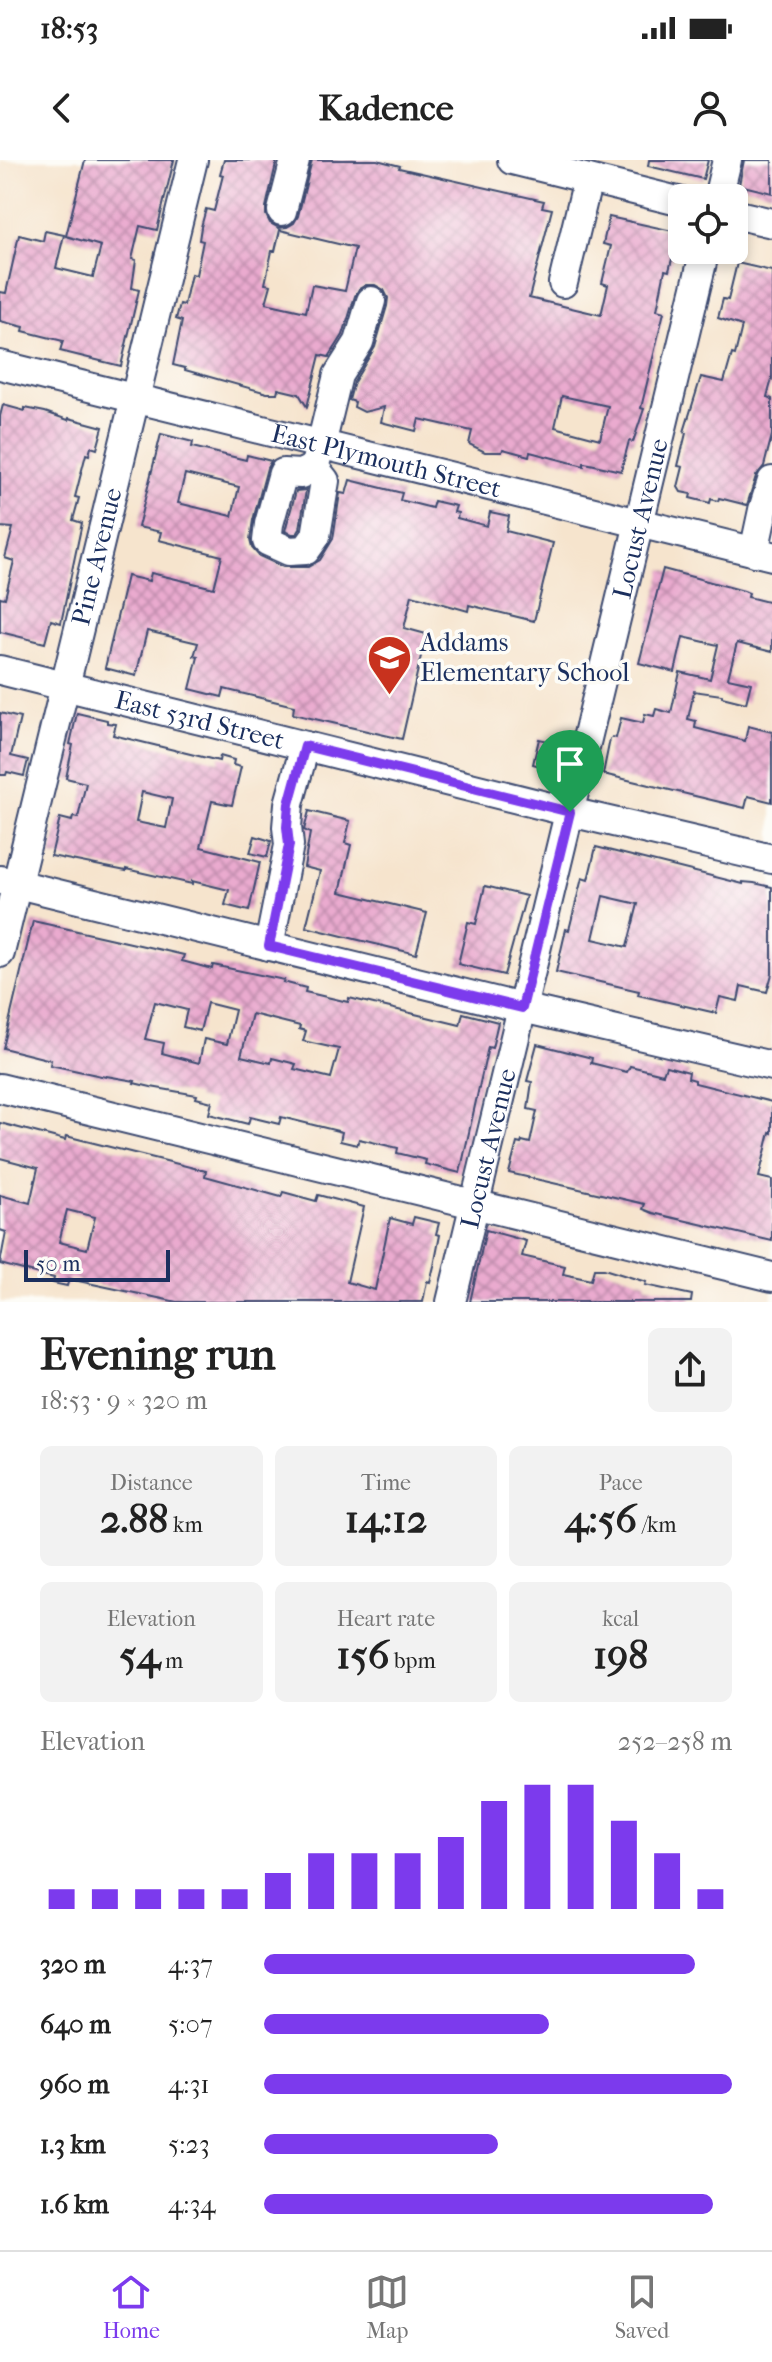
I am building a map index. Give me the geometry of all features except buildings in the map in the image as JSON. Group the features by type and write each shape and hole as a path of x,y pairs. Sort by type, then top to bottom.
{"street":[{"name":"Pine Avenue","path":"0,953 8,882 66,685 193,160"},
{"path":"282,211 295,160"},
{"path":"512,160 668,199"},
{"path":"721,184 727,160"},
{"path":"563,283 588,179"},
{"path":"748,217 772,223"},
{"name":"Locust Avenue","path":"451,1302 702,264"},
{"path":"318,456 338,375 359,342 371,301"},
{"name":"East Plymouth Street","path":"0,365 134,398 318,456 763,554"},
{"path":"763,554 763,510 772,481"},
{"name":"East 53rd Street","path":"0,670 772,859"},
{"path":"269,946 289,845 289,804 305,746"},
{"path":"8,882 772,1066"},
{"path":"0,1088 772,1277"}],"place":[{"name":"Addams Elementary School","path":"389,696"}],"route":[{"path":"305,746 570,812 522,1008 269,946 289,845 289,804 305,746"}]}
